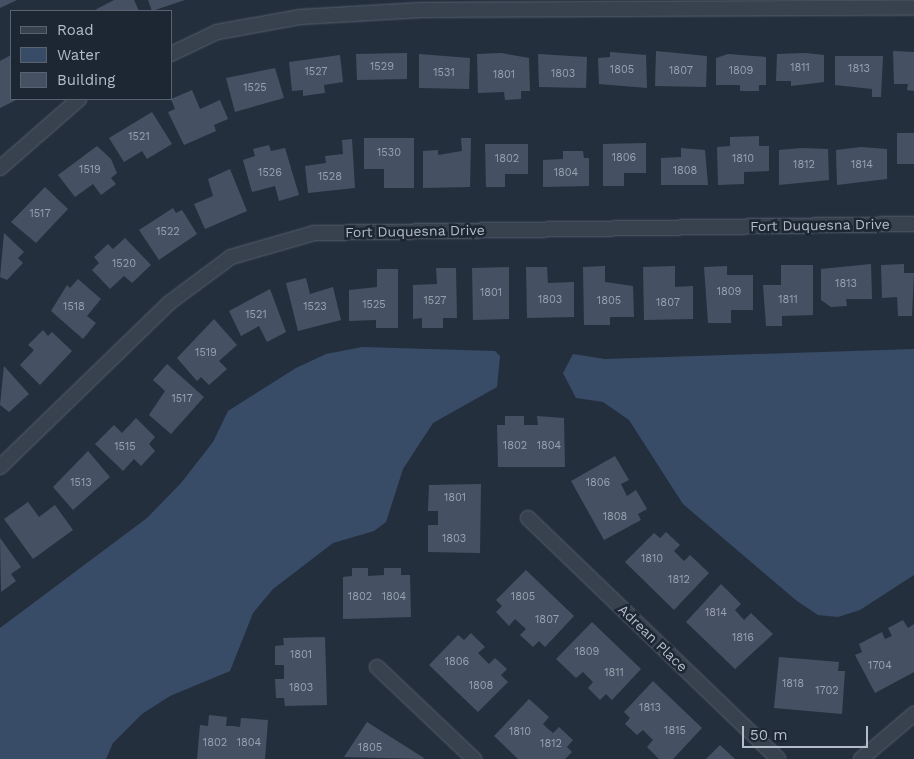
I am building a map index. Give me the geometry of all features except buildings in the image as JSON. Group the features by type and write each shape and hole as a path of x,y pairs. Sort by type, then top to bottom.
{"street":[{"path":"172,54 217,32 300,17 422,5 909,5"},
{"path":"1,164 78,100"},
{"name":"Fort Duquesna Drive","path":"0,466 169,303 230,258 314,232 914,224"},
{"name":"Adrean Place","path":"528,518 778,759"},
{"path":"377,667 474,759"},
{"path":"861,759 914,714"}],"water":[{"path":"362,347 495,351 500,356 497,387 433,423 403,469 386,522 374,531 333,543 273,589 253,613 230,671 170,696 142,714 113,743 106,759 0,759 0,628 147,518 181,483 213,442 228,411 296,368 326,354"},
{"path":"914,349 914,575 860,610 838,617 818,615 797,601 683,504 629,420 603,402 576,398 563,373 573,354 605,359"}]}
